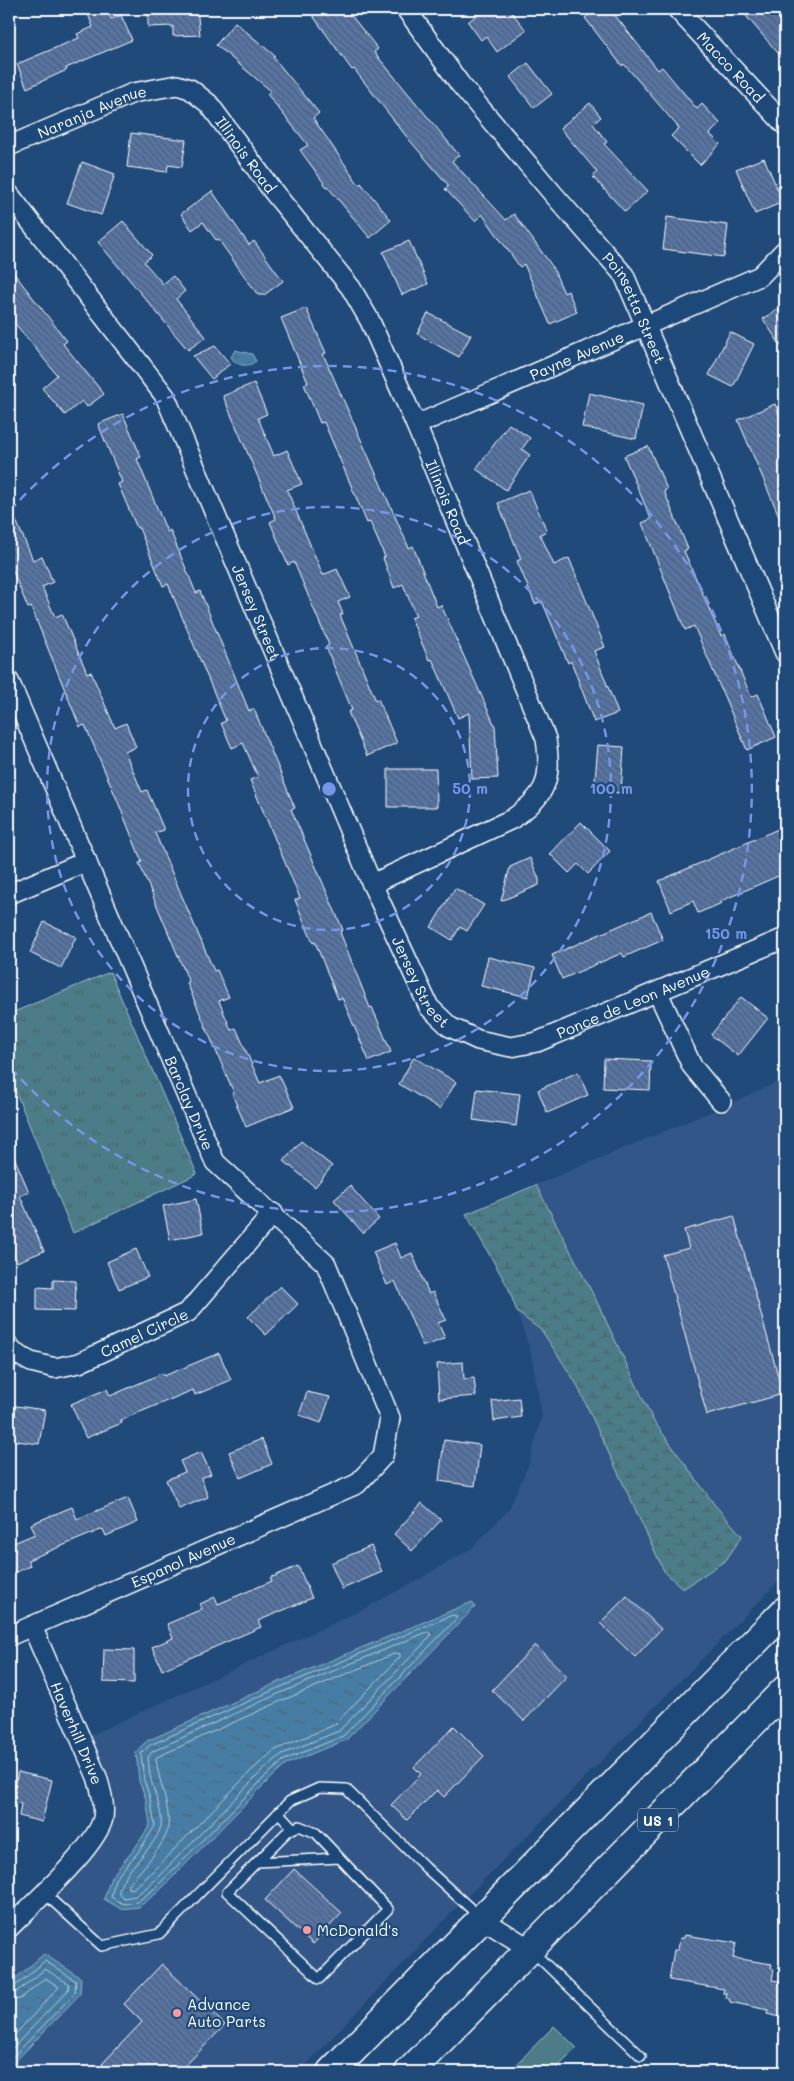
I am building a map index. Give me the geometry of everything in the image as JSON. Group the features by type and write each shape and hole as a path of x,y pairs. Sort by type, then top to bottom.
{"main road":[{"path":"331,2072 785,1611"},
{"name":"US 1","path":"409,2072 785,1690"}],"street":[{"name":"Poinsetta Street","path":"406,9 460,84 624,275 785,653"},
{"name":"Macco Road","path":"677,9 785,125"},
{"name":"Naranja Avenue","path":"9,146 133,92 177,85"},
{"name":"Illinois Road","path":"177,85 190,89 209,104 272,190 350,288 370,321 416,425 546,739 550,764 544,789 529,807 512,819 372,884"},
{"name":"Jersey Street","path":"9,194 164,396 372,884 429,1007 450,1027 478,1040"},
{"name":"Payne Avenue","path":"416,425 760,276 785,250"},
{"name":"Barclay Drive","path":"9,681 215,1162 326,1264 390,1418 383,1456 357,1484"},
{"path":"9,894 87,861"},
{"name":"Ponce de Leon Avenue","path":"478,1040 511,1047 537,1042 658,993 785,938"},
{"path":"658,993 692,1066 721,1101"},
{"name":"Camel Circle","path":"9,1346 13,1352 31,1362 55,1368 79,1363 188,1312 273,1214"},
{"name":"Espanol Avenue","path":"9,1636 357,1484"},
{"name":"Haverhill Drive","path":"9,1928 82,1854 94,1839 102,1820 104,1800 97,1777 32,1626"},
{"path":"482,1919 530,1949"}],"lane":[{"path":"44,1892 102,1946 159,1934 290,1800 319,1788 346,1789 426,1868 482,1919"},
{"path":"278,1812 293,1828"},
{"path":"299,1826 316,1833 340,1858 388,1909 319,1979 227,1892 288,1831 299,1826"},
{"path":"257,1862 340,1858"},
{"path":"530,1949 641,2056"}],"shaded area":[{"path":"785,1079 785,1575 461,1903 299,2072 9,2072 9,2068 80,1994 44,1954 9,1984 9,1942 89,1860 102,1844 112,1823 115,1800 107,1773 91,1735 362,1610 472,1548 509,1509 530,1461 542,1415 531,1353 517,1312 542,1331 576,1383 632,1501 742,1536 714,1504 653,1420 597,1302 536,1185 715,1110 719,1115 735,1101","holes":["472,1602 475,1607 323,1751 287,1764 139,1907 121,1909 105,1899 150,1825 146,1799 139,1781"]}],"green space":[{"path":"110,972 197,1174 73,1233 9,1075 9,1014"},
{"path":"536,1185 597,1302 653,1420 714,1504 742,1536 726,1560 683,1589 664,1571 576,1383 542,1331 517,1312 508,1287 466,1214"},
{"path":"554,2026 577,2048 553,2072 509,2072"}],"water":[{"path":"235,350 252,354 256,361 249,365 239,364 231,357"},
{"path":"472,1602 475,1607 346,1740 287,1764 158,1892 139,1907 121,1909 104,1899 111,1877 135,1848 150,1825 146,1799 139,1781 136,1751 147,1741 274,1684"},
{"path":"44,1954 81,1978 80,1994 9,2068 9,1984"}],"building":[{"path":"86,9 107,9 111,19 121,15 132,40 66,68 67,70 27,88 17,64 79,38 77,34 93,27"},
{"path":"148,9 197,9 200,35 173,36 173,26 148,27"},
{"path":"308,9 346,9 378,49 374,52 459,155 452,161 506,220 514,214 552,266 564,293 568,291 577,312 550,324 524,264 520,267 482,214 475,221 445,189 449,186 406,136 354,69 352,70"},
{"path":"484,9 509,9 526,30 497,52 486,36 481,40 468,22"},
{"path":"597,9 610,9 658,70 662,67 697,109 702,104 720,123 710,134 720,144 700,165 671,136 679,128 624,64 622,66 585,18"},
{"path":"740,9 771,9 785,25 785,61"},
{"path":"235,22 275,56 273,57 319,113 313,118 359,185 361,183 391,220 370,238 326,186 300,150 308,145 267,94 271,91 216,45"},
{"path":"528,63 552,94 534,108 510,77"},
{"path":"590,103 601,117 593,124 607,142 604,144 648,191 625,212 593,177 597,172 560,128"},
{"path":"131,133 186,140 182,167 168,165 167,172 127,167"},
{"path":"764,158 783,202 755,214 736,169"},
{"path":"82,162 115,174 101,215 67,203"},
{"path":"212,191 249,245 254,241 283,281 264,295 258,295 218,239 216,240 203,222 192,230 181,214"},
{"path":"667,217 728,225 724,257 663,249"},
{"path":"123,221 152,255 144,262 163,284 173,276 185,291 176,299 206,337 188,350 98,242"},
{"path":"409,241 428,284 402,295 383,252"},
{"path":"9,267 67,341 63,344 104,394 87,407 82,401 65,415 42,388 57,375 9,316"},
{"path":"785,305 785,352 763,319"},
{"path":"306,308 326,353 323,354 409,548 413,546 437,607 441,605 495,726 498,778 472,779 469,713 458,718 432,659 429,660 411,618 416,616 403,584 394,588 383,558 385,557 370,522 367,523 324,422 320,423 304,384 308,383 281,318"},
{"path":"428,313 471,335 459,357 417,334"},
{"path":"730,332 754,344 733,387 709,375"},
{"path":"215,346 230,364 212,379 193,356"},
{"path":"254,383 267,414 258,418 274,456 287,450 302,484 287,490 323,575 337,569 350,597 338,602 343,614 340,615 376,701 378,699 397,743 367,756 348,712 352,710 326,647 329,645 294,562 288,565 270,522 276,519 223,396"},
{"path":"589,393 643,405 636,439 582,427"},
{"path":"775,404 785,429 785,530 738,420"},
{"path":"123,414 141,457 137,459 167,532 170,530 196,593 200,591 249,711 254,709 295,808 291,809 343,930 340,932 370,1008 372,1007 391,1052 369,1061 342,998 338,999 315,942 313,943 295,900 300,898 250,780 258,777 243,743 232,748 221,723 226,721 168,584 163,586 118,484 122,482 98,424"},
{"path":"509,424 530,438 522,449 530,455 506,490 476,469"},
{"path":"648,446 667,489 664,491 688,549 684,551 721,636 725,634 751,697 758,694 776,737 747,750 694,626 685,630 642,523 651,519 624,456"},
{"path":"529,490 547,531 540,534 554,565 569,558 605,647 594,651 618,713 594,722 571,661 568,663 542,601 535,604 517,561 521,559 498,503"},
{"path":"9,504 33,560 42,556 53,582 42,587 55,617 62,614 87,673 91,672 115,728 126,723 136,747 125,752 142,792 147,790 164,830 155,833 214,971 217,970 229,997 219,1001 231,1030 236,1028 260,1083 279,1075 294,1107 246,1127 232,1094 234,1093 139,863 142,862 118,802 85,725 80,727 31,607 28,608 9,562"},
{"path":"598,745 624,747 621,793 594,791"},
{"path":"388,769 436,769 437,807 388,807"},
{"path":"581,822 610,851 588,874 578,864 569,873 550,854"},
{"path":"785,826 785,873 698,913 693,901 671,911 659,881"},
{"path":"530,858 539,879 539,885 501,901 510,867"},
{"path":"455,888 484,905 467,931 460,927 452,940 431,927"},
{"path":"651,912 663,940 624,957 622,953 562,979 552,955"},
{"path":"44,922 76,937 61,968 30,953"},
{"path":"488,957 535,968 528,997 481,986"},
{"path":"741,997 768,1018 738,1056 711,1035"},
{"path":"414,1057 456,1082 440,1109 399,1084"},
{"path":"604,1059 651,1061 650,1090 603,1088"},
{"path":"578,1072 588,1095 547,1113 538,1090"},
{"path":"477,1089 520,1094 516,1126 473,1120"},
{"path":"301,1141 332,1166 315,1187 284,1161"},
{"path":"9,1145 29,1192 20,1196 44,1251 17,1262 9,1243"},
{"path":"350,1186 379,1219 363,1233 334,1200"},
{"path":"196,1199 203,1233 170,1240 163,1206"},
{"path":"734,1216 783,1394 707,1415 663,1255 689,1248 684,1230"},
{"path":"395,1243 401,1258 412,1253 429,1294 433,1292 446,1320 438,1323 445,1338 428,1345 422,1345 395,1281 387,1285 373,1252"},
{"path":"136,1249 148,1277 119,1289 107,1262"},
{"path":"53,1280 76,1281 75,1311 37,1310 37,1287 53,1288"},
{"path":"280,1286 298,1304 266,1335 248,1317"},
{"path":"219,1353 231,1380 195,1395 193,1390 121,1420 122,1423 86,1438 71,1404 107,1389 110,1396 163,1373 164,1376"},
{"path":"463,1362 464,1379 474,1378 476,1396 439,1399 437,1364"},
{"path":"307,1392 330,1397 321,1423 299,1415"},
{"path":"519,1398 521,1417 494,1421 492,1401"},
{"path":"9,1405 45,1410 39,1444 9,1440"},
{"path":"262,1439 272,1464 240,1478 229,1452"},
{"path":"444,1440 480,1445 475,1486 439,1481"},
{"path":"201,1452 211,1474 201,1478 208,1497 179,1509 166,1480 185,1472 180,1461"},
{"path":"128,1498 138,1522 106,1536 103,1529 28,1560 30,1566 9,1575 9,1545 35,1534 31,1524 72,1507 77,1519"},
{"path":"422,1503 441,1520 412,1551 394,1534"},
{"path":"371,1546 382,1572 342,1589 331,1563"},
{"path":"298,1566 312,1598 258,1621 261,1627 162,1670 152,1647 173,1638 167,1624 202,1609 200,1604 215,1597 218,1604 272,1581 270,1578"},
{"path":"627,1596 661,1629 635,1657 600,1623"},
{"path":"535,1645 567,1676 524,1721 492,1690"},
{"path":"104,1649 134,1650 134,1683 103,1682"},
{"path":"454,1726 484,1756 444,1797 437,1790 407,1820 391,1805 421,1774 414,1767"},
{"path":"18,1772 52,1780 42,1822 19,1816 21,1804 11,1802"},
{"path":"294,1869 342,1913 313,1944 265,1900"},
{"path":"685,1935 736,1943 733,1958 772,1964 771,1968 774,1969 772,1980 785,1982 785,2018 767,2014 768,2010 730,2002 729,1998 726,1998 727,1993 723,1993 724,1989 669,1980 674,1950 678,1950 680,1938 684,1938"},
{"path":"162,1964 225,2025 179,2072 111,2072 102,2064 142,2022 124,2004"}],"place":[{"name":"McDonald's","path":"307,1930"},
{"name":"Advance Auto Parts","path":"177,2013"}]}
